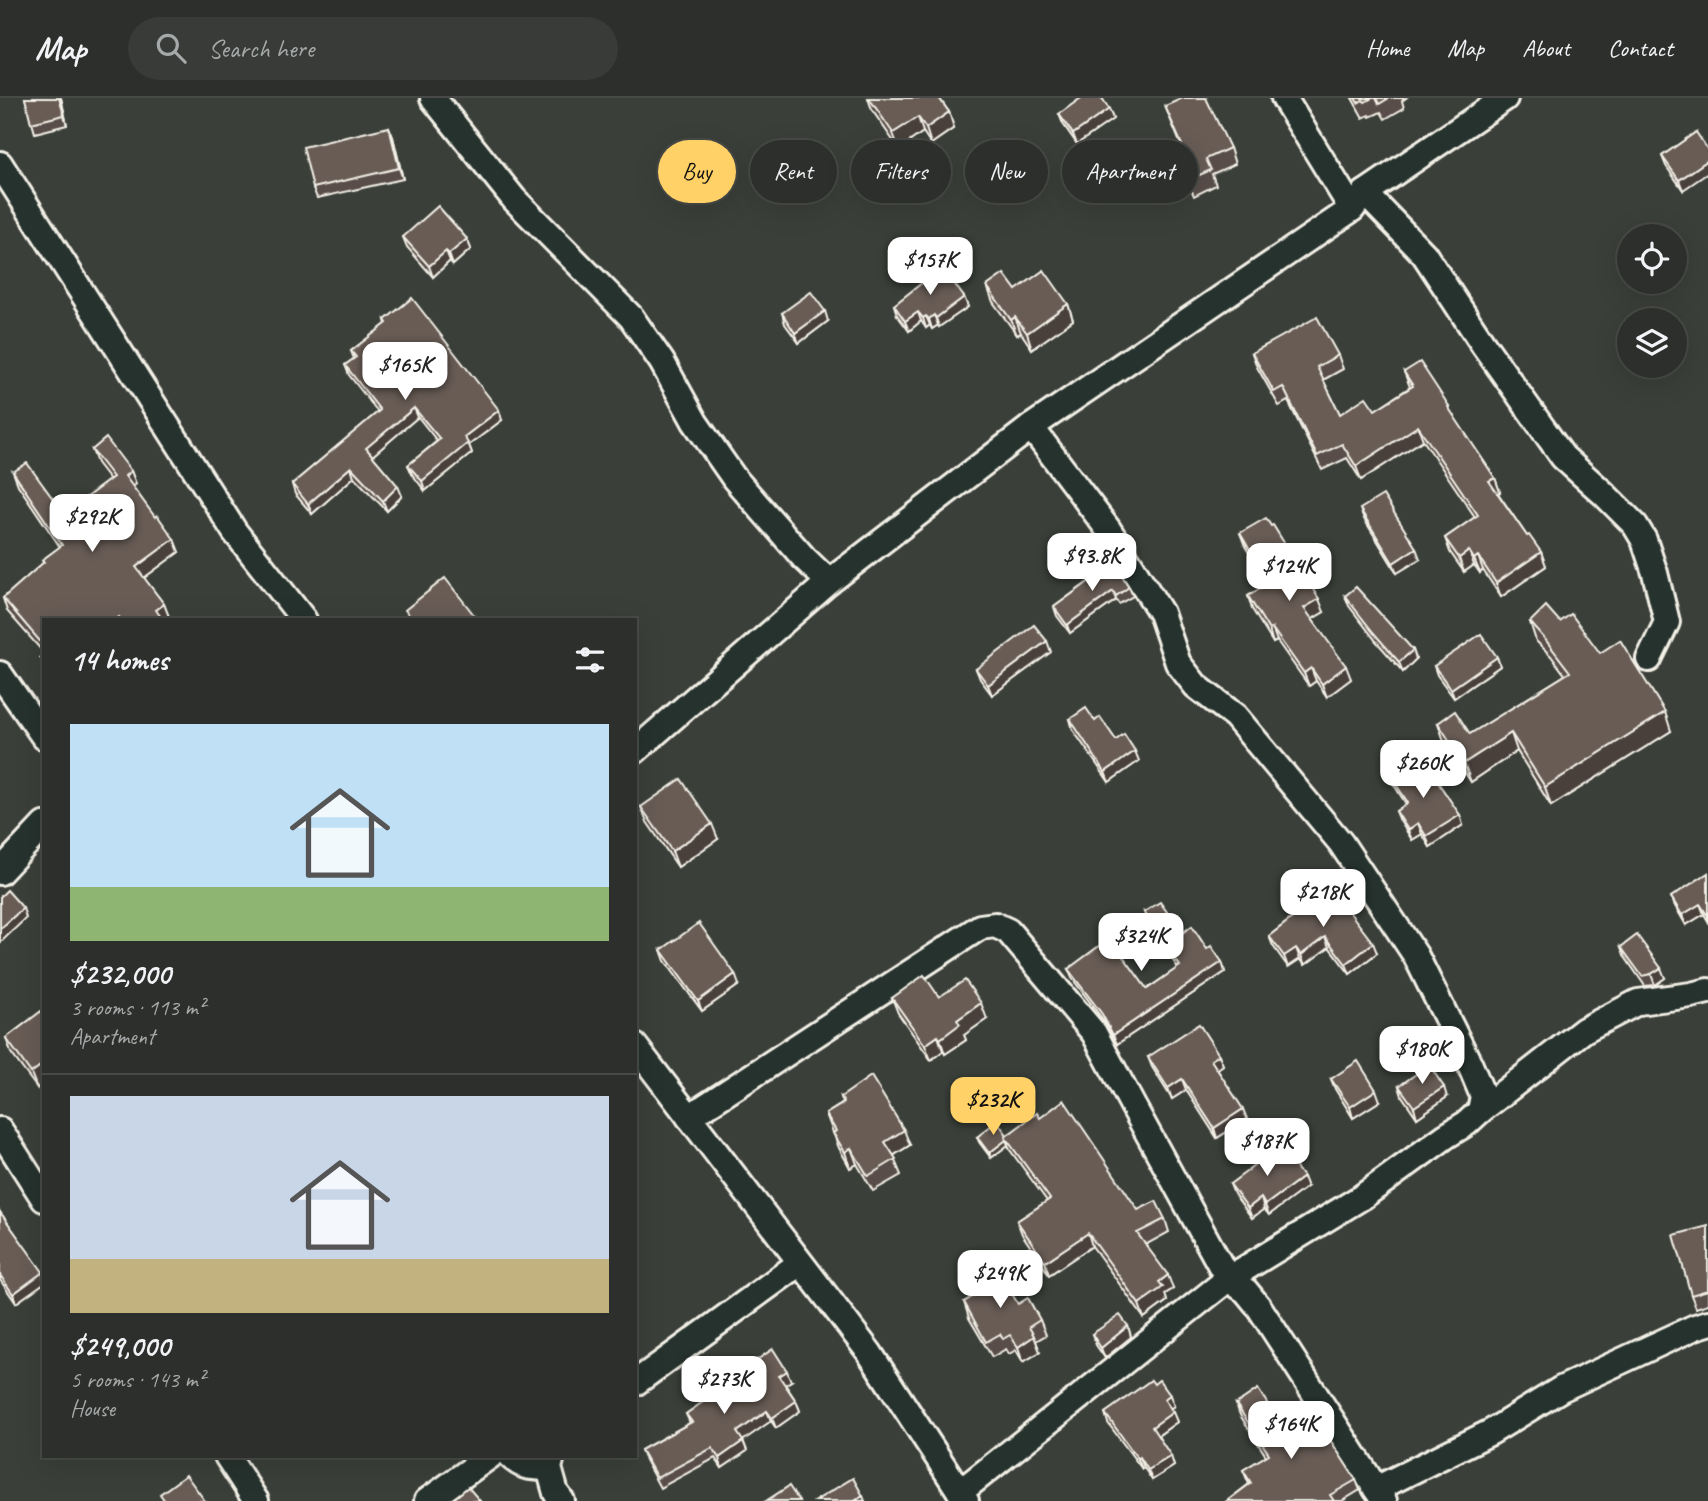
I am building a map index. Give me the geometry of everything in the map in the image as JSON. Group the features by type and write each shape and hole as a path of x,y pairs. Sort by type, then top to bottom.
{"street":[{"path":"433,98 514,198 631,317 662,362 695,422 734,478 804,558 829,582"},
{"path":"1284,98 1358,201 1424,254 1483,344 1563,457 1635,525 1644,540 1655,573 1667,622 1649,659"},
{"path":"637,749 829,582 1031,427 1505,98"},
{"path":"0,164 235,533 297,617"},
{"path":"1031,427 1108,529 1161,613 1178,663 1196,686 1235,716 1341,843 1416,956 1483,1096 1480,1111"},
{"path":"0,674 42,734"},
{"path":"0,872 42,827"},
{"path":"689,1117 980,928 995,925 1008,931 1094,1033 1228,1279 1246,1292 1259,1307 1380,1495 1561,1389 1708,1323"},
{"path":"637,1049 869,1352 963,1496 1228,1279 1362,1197 1467,1123 1584,1030 1638,1002 1708,991"},
{"path":"0,1130 42,1196"},
{"path":"637,1382 800,1263"},
{"path":"228,1458 256,1501"},
{"path":"427,1501 487,1458"},
{"path":"512,1458 519,1464 534,1467 551,1462 556,1493 562,1501"}],"building":[{"path":"25,98 59,98 64,115 31,123"},
{"path":"869,98 939,98 949,112 926,128 918,117 893,133"},
{"path":"1081,98 1102,98 1109,109 1073,134 1059,114"},
{"path":"1183,98 1206,98 1230,148 1206,159 1211,170 1198,176 1198,140 1180,140 1165,106"},
{"path":"1355,98 1372,98 1358,103"},
{"path":"1376,98 1389,98 1379,104"},
{"path":"389,127 399,168 313,188 303,147"},
{"path":"1696,132 1708,150 1708,160 1679,180 1662,156"},
{"path":"438,206 467,239 449,254 446,251 429,266 403,237"},
{"path":"942,267 964,297 936,318 934,315 929,319 926,316 923,318 918,312 905,321 894,305"},
{"path":"1044,270 1068,304 1027,333 1015,317 1011,320 987,286 1004,274 1016,290"},
{"path":"811,292 825,311 795,333 782,313"},
{"path":"412,298 499,410 464,437 468,443 422,481 408,465 440,439 414,408 366,448 398,486 383,501 351,467 308,504 292,484 380,410 345,365 356,357 351,351 387,323 385,320"},
{"path":"1317,317 1338,355 1317,367 1340,414 1366,397 1375,410 1413,386 1404,372 1420,362 1495,478 1489,481 1541,552 1496,583 1478,556 1474,559 1469,551 1459,558 1445,538 1478,515 1418,426 1356,466 1342,444 1317,456 1283,387 1274,392 1252,353"},
{"path":"106,438 131,471 125,476 174,539 136,567 164,604 156,610 162,618 42,618 42,644 3,598 44,562 42,560 62,545 13,472 27,463 64,514 113,477 92,450"},
{"path":"1383,495 1416,548 1393,563 1360,509"},
{"path":"1266,518 1319,599 1304,608 1346,666 1322,684 1311,668 1304,673 1272,628 1269,630 1248,596 1263,587 1257,577 1263,573 1240,533"},
{"path":"1112,560 1129,587 1116,596 1113,591 1067,625 1054,607 1101,573 1098,568"},
{"path":"445,578 476,618 411,618 405,610"},
{"path":"1356,587 1413,650 1399,662 1345,596"},
{"path":"1546,606 1560,622 1571,614 1600,653 1620,640 1665,712 1545,787 1511,733 1464,763 1438,723 1455,711 1470,734 1570,672 1530,622"},
{"path":"1034,625 1047,641 988,685 976,669"},
{"path":"1481,634 1497,657 1451,689 1434,666"},
{"path":"1086,708 1095,721 1100,717 1116,740 1124,734 1135,751 1105,772 1070,719"},
{"path":"1414,760 1428,782 1435,778 1460,815 1426,836 1418,823 1408,830 1396,811 1408,803 1390,775"},
{"path":"681,779 712,824 672,851 641,807"},
{"path":"1708,873 1708,916 1700,904 1682,915 1671,897"},
{"path":"1331,888 1373,943 1346,964 1325,937 1301,955 1296,948 1284,956 1269,936"},
{"path":"7,890 23,908 0,929 0,897"},
{"path":"1160,902 1182,933 1192,926 1207,949 1211,946 1222,962 1113,1035 1102,1014 1068,969 1110,938 1147,989 1180,966 1144,912"},
{"path":"699,923 735,974 698,1001 661,950"},
{"path":"1637,935 1661,968 1651,974 1642,976 1621,947"},
{"path":"924,975 939,997 965,980 981,1003 957,1020 960,1024 940,1039 938,1036 925,1045 892,998"},
{"path":"42,1011 42,1065 31,1073 6,1038"},
{"path":"1199,1024 1219,1055 1211,1060 1243,1109 1214,1128 1182,1079 1168,1088 1148,1057"},
{"path":"1358,1061 1376,1090 1350,1107 1331,1079"},
{"path":"1429,1065 1444,1087 1414,1107 1399,1086"},
{"path":"871,1076 904,1130 885,1142 896,1159 868,1176 851,1148 845,1152 833,1133 836,1131 826,1114 844,1103 841,1097"},
{"path":"1064,1100 1138,1210 1156,1201 1165,1219 1137,1233 1168,1275 1159,1282 1163,1287 1139,1304 1088,1233 1045,1262 1017,1221 1050,1199 1005,1137 1037,1113 1040,1118"},
{"path":"997,1121 1007,1135 1006,1140 989,1153 977,1137"},
{"path":"1280,1145 1303,1177 1265,1205 1261,1198 1248,1208 1230,1184"},
{"path":"0,1212 42,1273 13,1294 0,1275"},
{"path":"1708,1226 1708,1290 1691,1295 1674,1235"},
{"path":"997,1269 1018,1304 1028,1298 1040,1320 1029,1327 1034,1336 1018,1347 1010,1335 1003,1339 1000,1334 986,1342 964,1302 974,1296 968,1286"},
{"path":"1120,1315 1128,1326 1101,1348 1092,1334"},
{"path":"773,1349 787,1371 779,1376 796,1401 772,1418 767,1411 737,1432 743,1441 719,1458 712,1448 657,1478 641,1450 692,1422 686,1414 732,1381 730,1378"},
{"path":"1151,1380 1154,1384 1159,1380 1170,1395 1164,1399 1173,1412 1152,1427 1171,1456 1148,1470 1105,1413"},
{"path":"1258,1389 1292,1442 1318,1421 1356,1480 1330,1495 1334,1501 1227,1501 1251,1483 1243,1470 1269,1454 1236,1404"},
{"path":"186,1475 205,1501 165,1501 160,1494"},
{"path":"853,1478 863,1496 854,1501 815,1501"},
{"path":"789,1486 799,1501 766,1501"},
{"path":"468,1487 480,1501 451,1501"}]}
